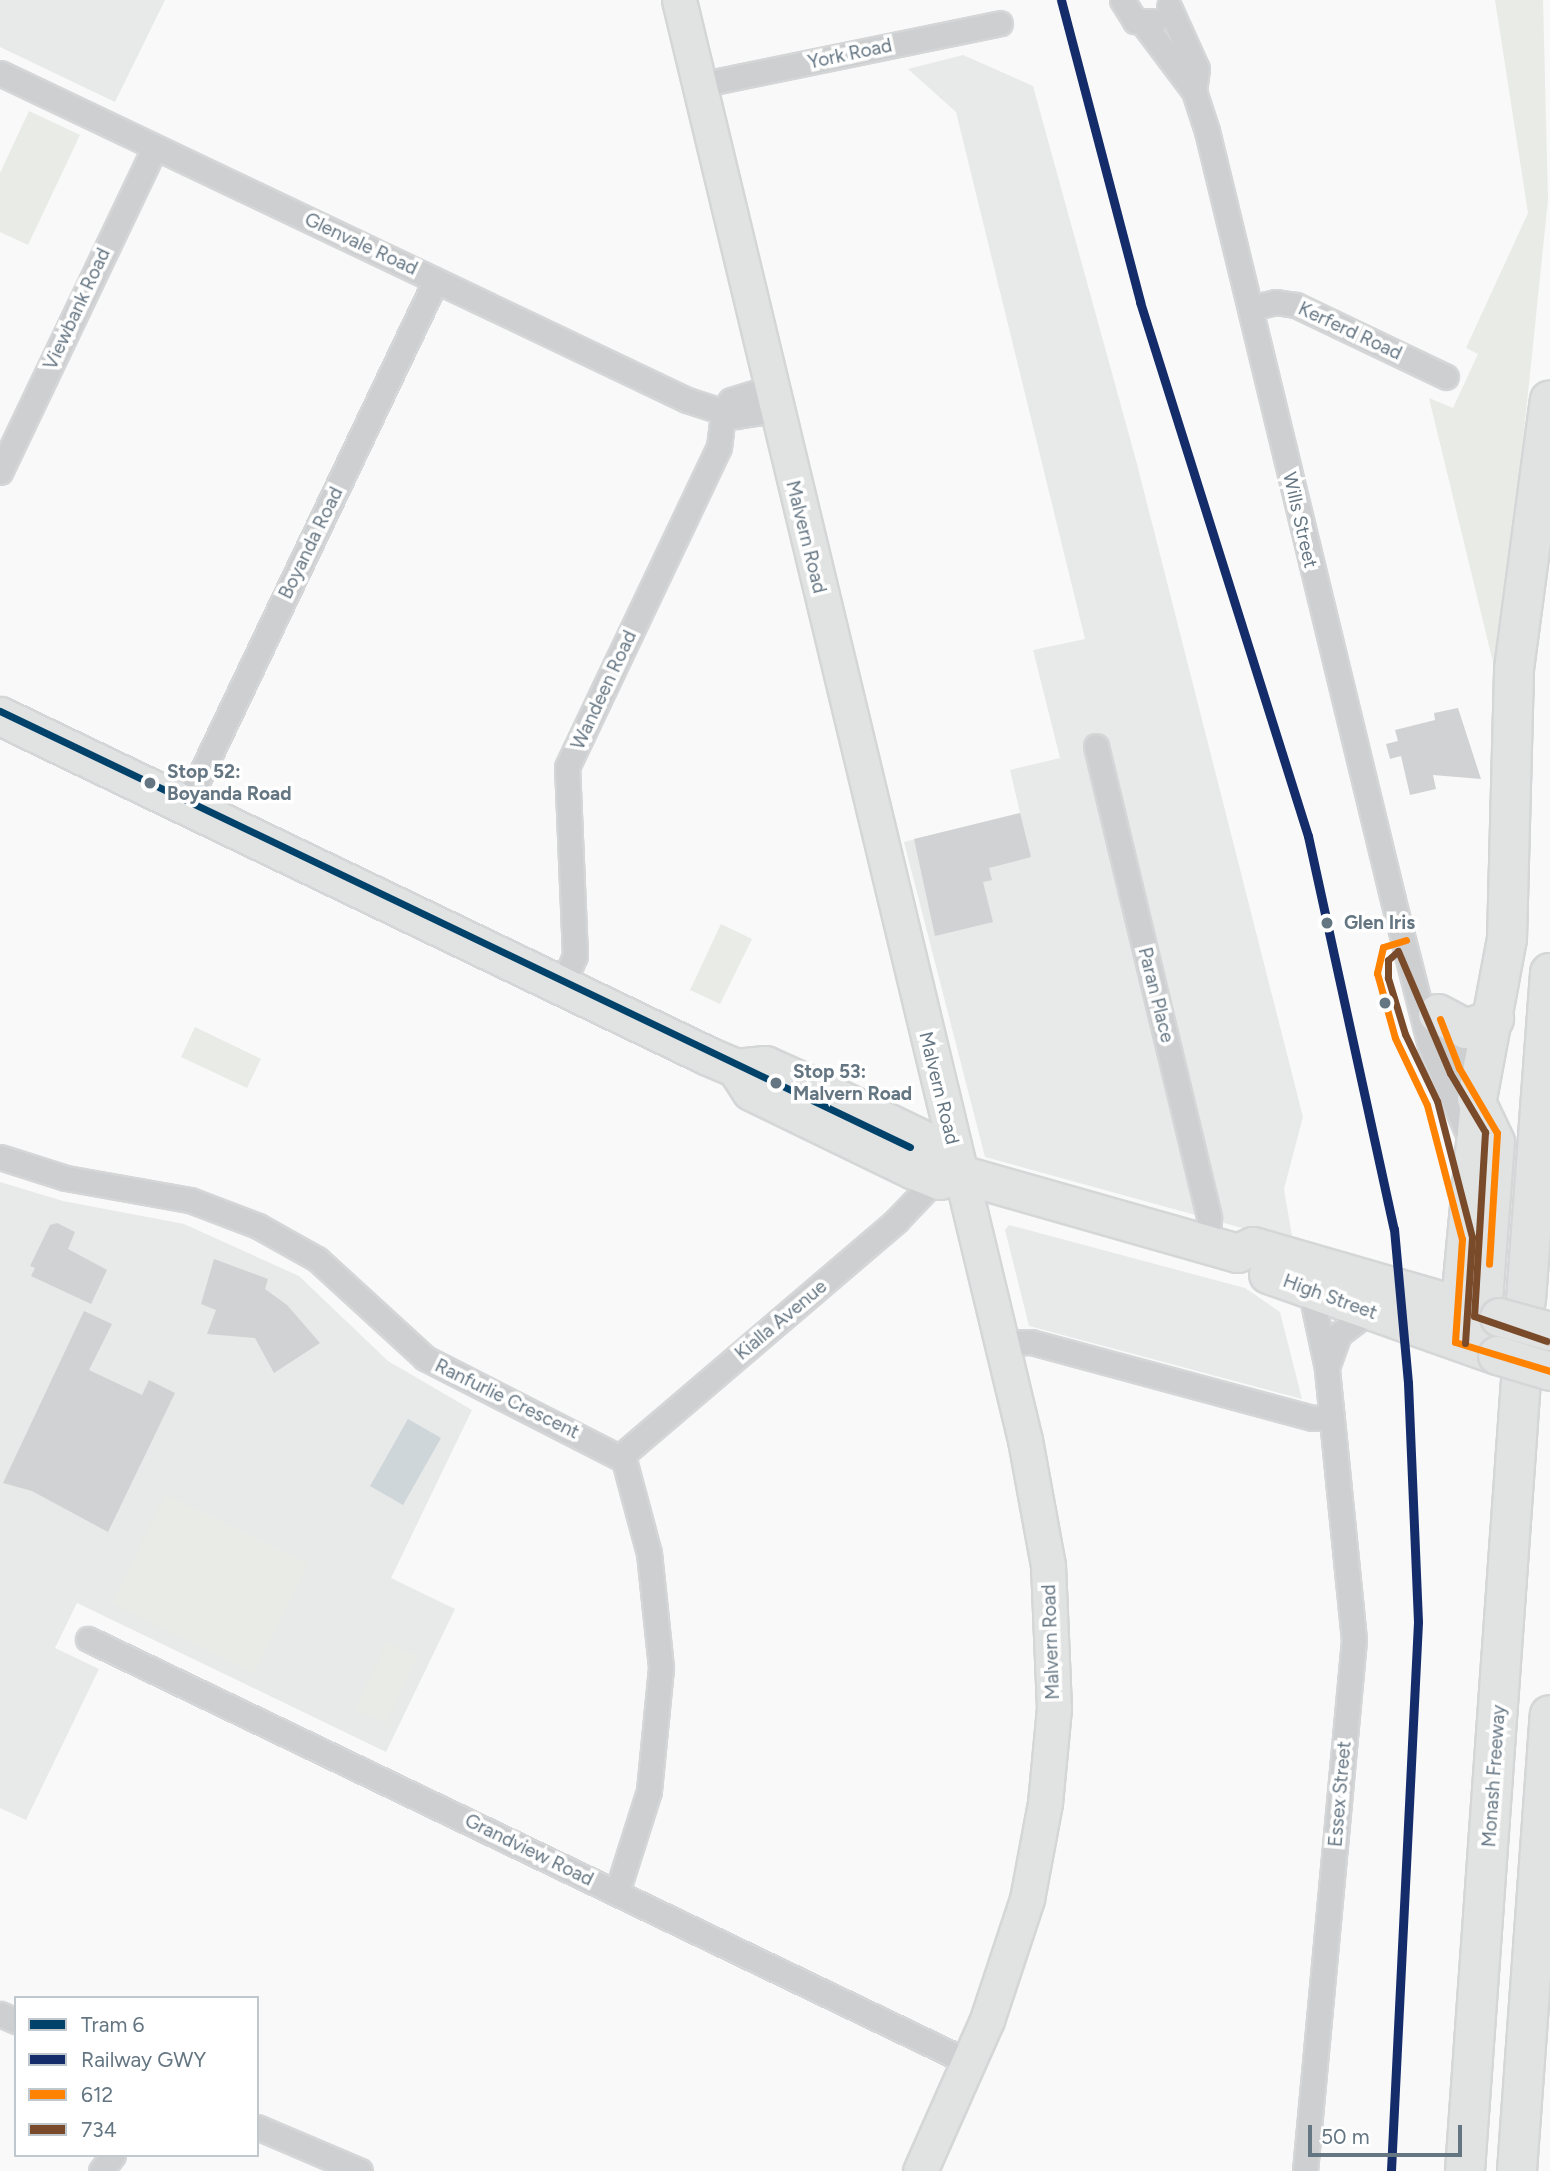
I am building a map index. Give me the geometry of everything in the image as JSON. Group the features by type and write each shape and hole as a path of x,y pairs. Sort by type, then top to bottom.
{"highway":[{"path":"1477,1099 1494,1020 1507,939 1515,657 1550,400"},
{"path":"1491,1309 1550,973"},
{"path":"1438,1014 1466,1029 1494,1020"},
{"name":"Monash Freeway","path":"1465,2171 1499,1359"},
{"path":"1517,2171 1550,1715"}],"main road":[{"name":"Malvern Road","path":"679,0 773,399 948,1177 1002,1343 1048,1565 1054,1708 1045,1803 1027,1899 970,2063 920,2171"},
{"name":"High Street","path":"0,716 736,1068 765,1065 930,1143 948,1177 1222,1249 1253,1247 1491,1309 1550,1332"},
{"name":"Wills Street","path":"1477,1099 1470,1142 1499,1359"},
{"name":"Wills Street","path":"1477,1099 1497,1142 1491,1309"},
{"name":"High Street","path":"1222,1249 1249,1269 1310,1288 1499,1359"}],"street":[{"name":"Wills Street","path":"1122,0 1129,16 1143,23 1194,91"},
{"name":"Wills Street","path":"1170,2 1197,69 1194,91 1250,308 1430,1045 1470,1142"},
{"path":"1143,23 1159,20 1170,2"},
{"name":"York Road","path":"699,85 1000,23"},
{"name":"Glenvale Road","path":"0,73 687,400 724,409"},
{"name":"Viewbank Road","path":"0,472 155,146"},
{"name":"Boyanda Road","path":"186,805 436,280"},
{"name":"Kerferd Road","path":"1250,308 1276,302 1296,305 1446,377"},
{"path":"724,409 732,400 773,399"},
{"name":"Wandeen Road","path":"562,986 575,956 568,767 719,447 724,409"},
{"name":"Paran Place","path":"1096,746 1211,1223 1222,1249"},
{"name":"Wills Street","path":"1408,948 1477,1099"},
{"name":"Ranfurlie Crescent","path":"0,1157 66,1178 190,1200 258,1226 317,1259 435,1364 621,1456"},
{"name":"Kialla Avenue","path":"621,1456 948,1177"},
{"name":"Essex Street","path":"1305,2171 1354,1640 1327,1368 1310,1288"},
{"name":"Essex Street","path":"1327,1368 1339,1334 1369,1311"},
{"path":"1002,1343 1031,1342 1311,1419 1332,1417"},
{"path":"617,1892 649,1791 661,1668 649,1553 621,1456"},
{"name":"Grandview Road","path":"88,1639 970,2063"},
{"path":"259,2128 360,2171"}],"shaded area":[{"path":"0,0 165,0 115,102 0,47"},
{"path":"1495,0 1543,0 1548,200 1498,683 1429,398 1453,408 1478,354 1466,348 1528,213"},
{"path":"963,55 1033,86 1137,464 1303,1117 1284,1189 1293,1242 985,1157 904,842 1020,813 1010,770 1060,758 1033,650 1085,639 956,112 908,69"},
{"path":"29,111 80,135 28,245 0,232 0,173"},
{"path":"721,924 752,939 720,1004 690,990"},
{"path":"195,1027 261,1059 247,1088 181,1057"},
{"path":"0,1182 63,1201 184,1224 299,1276 388,1361 472,1410 391,1578 455,1609 386,1752 77,1603 55,1648 99,1669 26,1820 0,1808"},
{"path":"1009,1225 1245,1288 1280,1312 1302,1399 1029,1326 1005,1230"},
{"path":"408,1419 441,1438 403,1505 370,1486"},
{"path":"165,1494 308,1564 254,1673 112,1604"},
{"path":"387,1642 417,1656 386,1724 355,1709"}],"building":[{"path":"1458,708 1481,779 1433,775 1436,789 1410,795 1401,756 1390,759 1386,744 1398,741 1395,730 1435,720 1434,713"},
{"path":"1020,813 1031,857 989,868 992,880 983,882 993,922 935,936 914,839"},
{"path":"57,1223 75,1232 68,1249 107,1270 91,1304 31,1276 35,1268 30,1266 50,1225"},
{"path":"214,1259 268,1279 265,1289 287,1305 320,1343 274,1373 255,1338 207,1334 216,1310 201,1304"},
{"path":"84,1311 112,1324 89,1370 142,1395 149,1380 175,1393 108,1532 32,1491 3,1483"}],"tram line":[{"name":"6","path":"0,711 910,1147"}],"rail line":[{"name":"GWY","path":"1061,0 1140,302 1308,836 1394,1229 1408,1383 1418,1622 1391,2171"}],"transit line":[{"name":"612","path":"1406,940 1383,947 1377,973 1395,1038 1427,1105 1462,1239 1455,1342"},
{"name":"734","path":"1465,1343 1472,1237 1437,1101 1405,1034 1388,978 1388,960 1398,951 1450,1073 1485,1132 1474,1316 1547,1341"},
{"name":"612","path":"1440,1019 1459,1068 1497,1133 1489,1264"},
{"name":"612","path":"1455,1342 1550,1371"}],"place":[{"name":"Stop 52: Boyanda Road","path":"150,783"},
{"name":"Glen Iris","path":"1327,923"},
{"name":"Stop 53: Malvern Road","path":"776,1083"}]}
